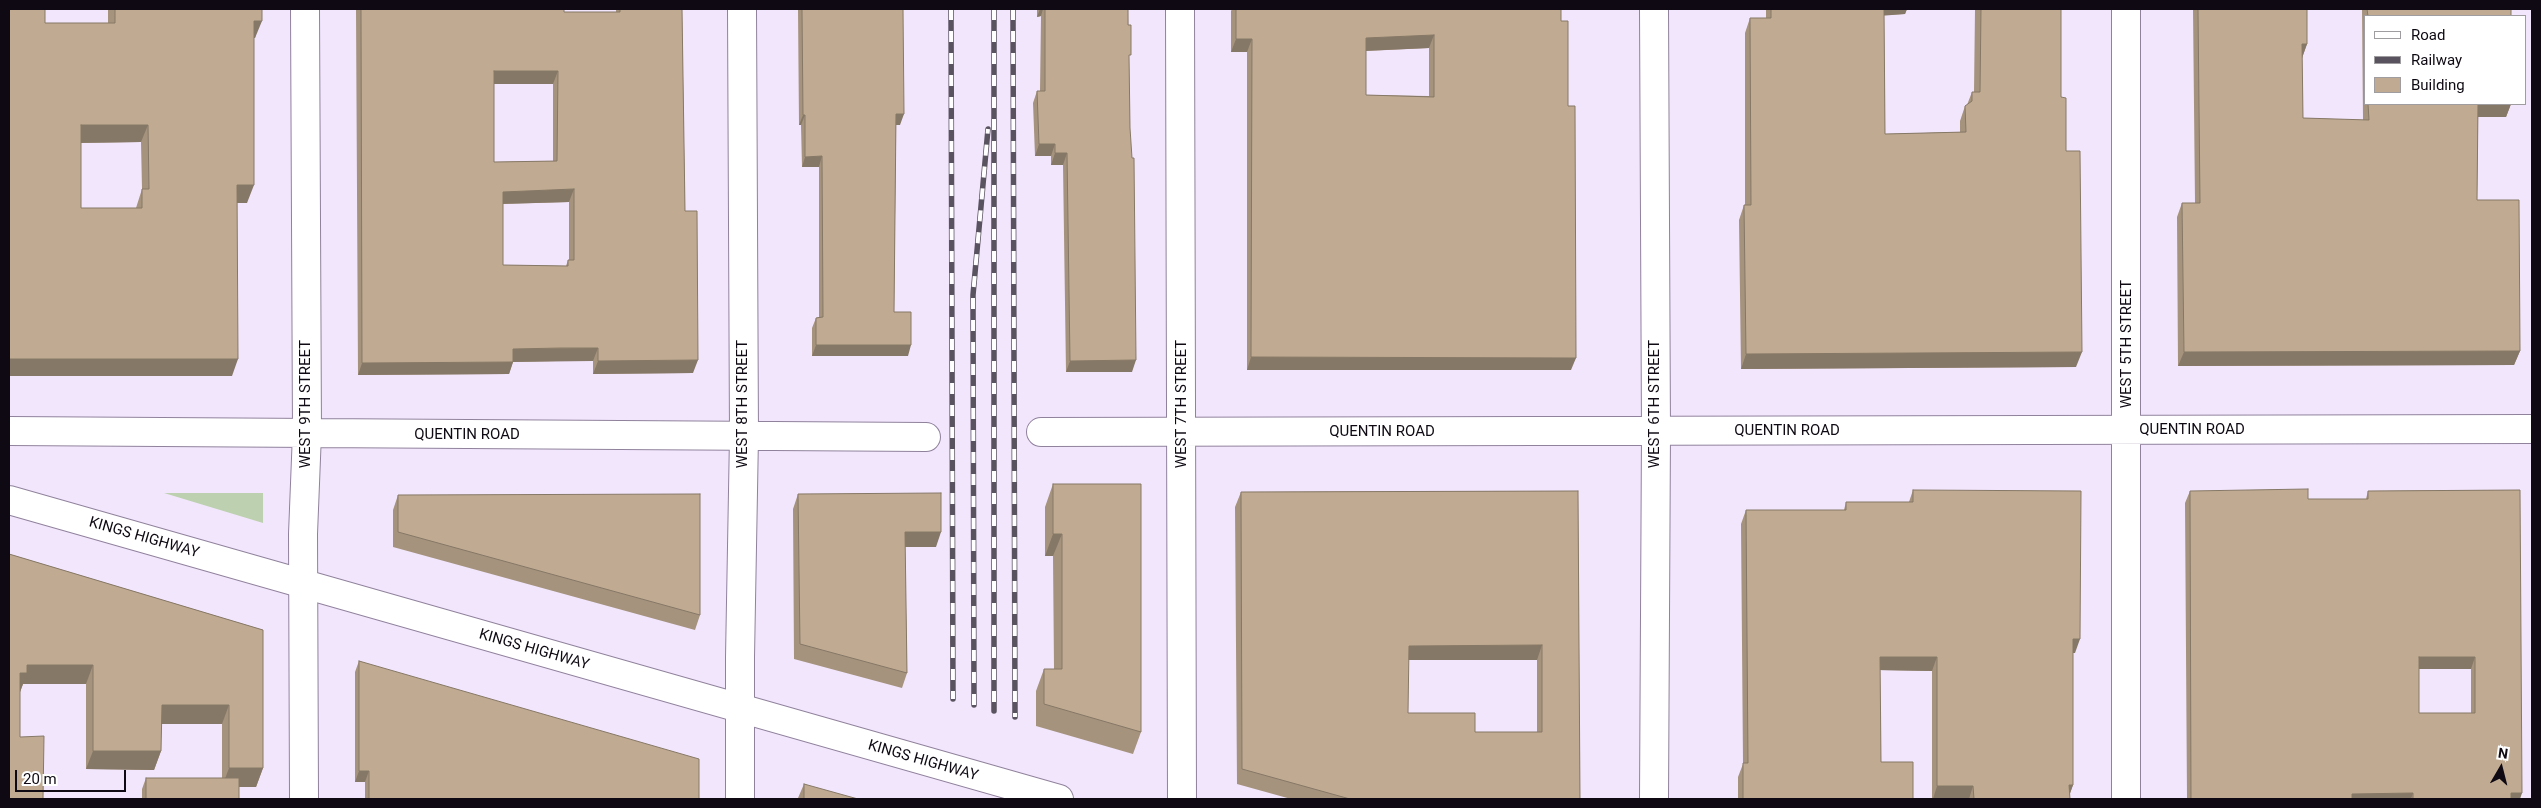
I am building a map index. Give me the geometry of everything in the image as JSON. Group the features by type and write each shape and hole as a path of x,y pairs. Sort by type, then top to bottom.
{"street":[{"name":"WEST 9TH STREET","path":"304,799 304,584 307,433 305,9"},
{"name":"WEST 8TH STREET","path":"740,799 744,436 742,9"},
{"name":"WEST 7TH STREET","path":"1180,9 1182,799"},
{"name":"WEST 6TH STREET","path":"1654,9 1656,432 1654,799"},
{"name":"WEST 5TH STREET","path":"2126,9 2126,799"},
{"name":"QUENTIN ROAD","path":"1041,432 2532,429"},
{"name":"QUENTIN ROAD","path":"9,431 926,437"},
{"name":"KINGS HIGHWAY","path":"9,500 1059,799"}],"green space":[{"path":"164,493 263,493 263,523"}],"building":[{"path":"9,9 45,9 45,23 115,23 115,9 262,9 262,21 254,21 254,185 237,185 238,359 9,359","holes":["81,125 148,125 149,189 142,189 142,208 81,208"]},
{"path":"361,9 564,9 564,12 620,12 620,9 682,9 685,211 697,211 698,360 598,361 598,348 561,348 513,349 513,362 362,363","holes":["494,71 558,71 557,161 494,162","574,189 574,260 568,260 568,266 503,265 503,192"]},
{"path":"802,9 903,9 904,114 896,114 894,312 911,312 911,345 816,345 816,318 823,317 822,156 805,157"},
{"path":"1045,9 1128,9 1128,25 1131,25 1131,55 1129,55 1130,128 1132,158 1134,158 1136,360 1070,361 1067,153 1055,153 1055,144 1039,144 1037,91 1045,91"},
{"path":"1236,9 1561,9 1561,21 1568,21 1568,106 1575,106 1576,358 1251,357 1252,39 1236,39","holes":["1434,35 1434,97 1366,95 1366,38"]},
{"path":"1771,9 1884,9 1885,134 1966,132 1965,106 1972,101 1972,92 1980,92 1981,9 2061,9 2061,97 2066,98 2066,151 2080,151 2082,352 1746,354 1744,205 1751,205 1750,18 1771,18"},
{"path":"2198,9 2307,9 2307,44 2302,44 2303,118 2369,120 2368,105 2478,105 2477,200 2519,200 2520,351 2184,352 2182,203 2200,203"},
{"path":"2367,9 2511,9 2511,15 2368,15"},
{"path":"1053,484 1141,484 1141,732 1044,704 1044,669 1062,669 1062,534 1053,534"},
{"path":"2308,489 2308,499 2368,499 2368,491 2520,490 2522,793 2511,793 2511,799 2413,799 2413,793 2352,794 2352,799 2191,799 2190,491","holes":["2419,657 2475,657 2475,713 2419,713"]},
{"path":"1913,490 2081,491 2080,639 2073,639 2073,785 2069,785 2070,799 1974,799 1973,786 1937,786 1937,657 1880,657 1881,762 1913,762 1913,799 1743,799 1743,763 1748,763 1746,510 1846,510 1846,502 1913,502"},
{"path":"1578,491 1580,799 1350,799 1242,769 1241,492","holes":["1542,645 1542,732 1475,732 1475,713 1408,713 1409,646"]},
{"path":"941,493 941,532 905,532 907,673 800,644 798,494"},
{"path":"700,494 700,615 398,532 398,495"},
{"path":"9,554 263,630 263,768 229,768 229,705 162,705 161,751 93,751 93,665 27,665 27,673 20,673 20,737 44,736 43,799 9,799"},
{"path":"359,661 699,759 699,799 369,799 369,771 359,771"},
{"path":"146,778 239,778 239,799 146,799"},
{"path":"804,784 858,799 804,799"}],"railway":[{"path":"951,9 953,699"},
{"path":"994,9 994,711"},
{"path":"1013,9 1015,717"},
{"path":"974,705 973,295 988,129"}]}
